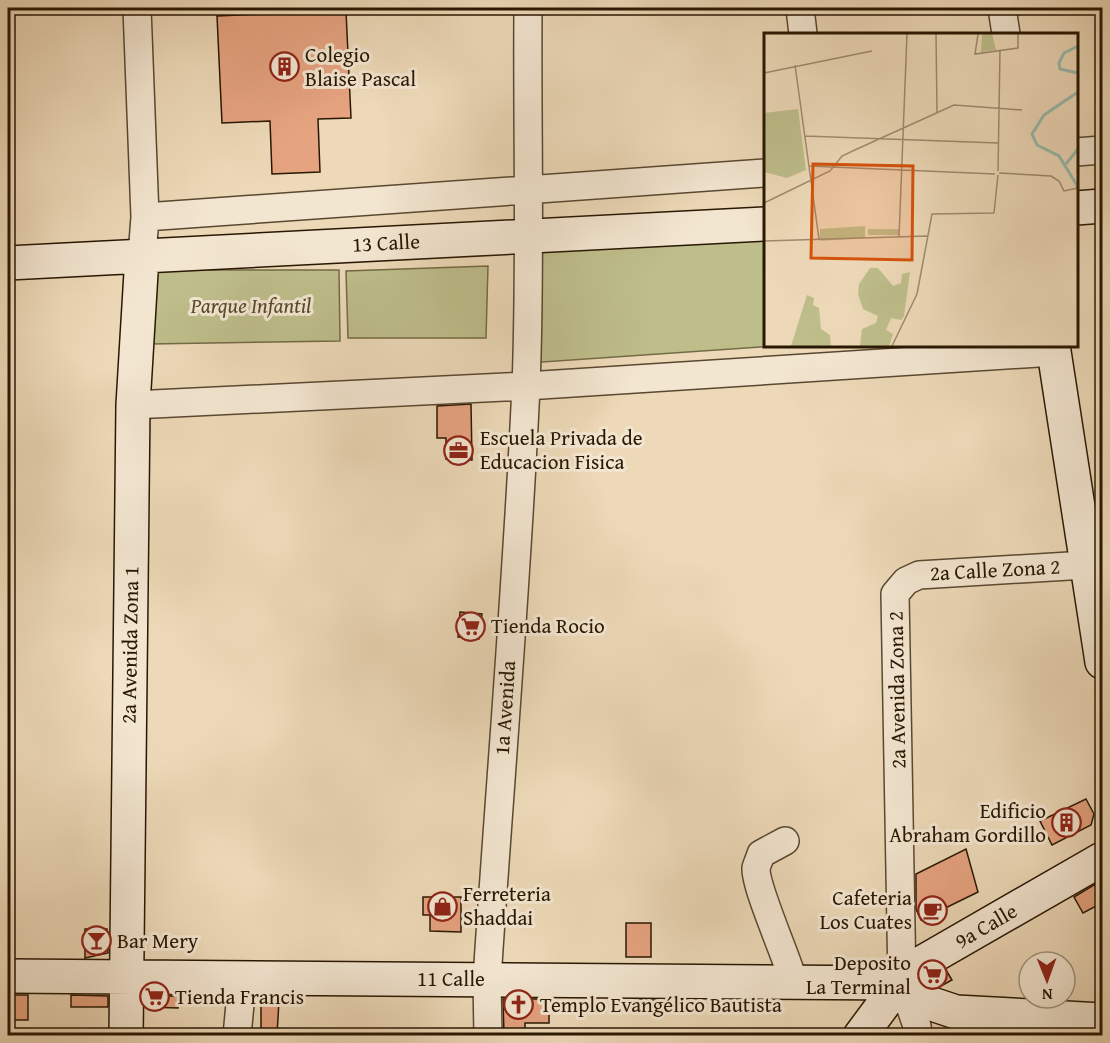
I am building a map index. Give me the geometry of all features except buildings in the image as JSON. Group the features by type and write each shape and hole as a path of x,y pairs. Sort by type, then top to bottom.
{"street":[{"path":"137,8 145,217 142,255"},
{"path":"800,8 803,33"},
{"path":"1002,8 1006,33"},
{"name":"1a Avenida","path":"488,1035 487,979 526,386 530,236 527,189 528,10"},
{"path":"1077,152 1102,150"},
{"name":"13 Calle","path":"145,217 764,173"},
{"path":"1077,208 1102,206"},
{"name":"13 Calle","path":"8,262 764,224"},
{"name":"2a Avenida Zona 1","path":"126,1035 133,405 142,255"},
{"path":"133,405 526,386 1054,349 1095,564 1102,662"},
{"name":"2a Calle Zona 2","path":"895,594 906,581 919,575 1095,564"},
{"name":"2a Avenida Zona 2","path":"895,594 902,983 918,1035"},
{"path":"784,841 761,854 756,868 761,890 787,956 794,983"},
{"name":"9a Calle","path":"860,1035 902,983 909,970 1102,859"},
{"name":"11 Calle","path":"8,976 902,983"},
{"path":"237,1035 240,1004 248,978"},
{"path":"902,983 929,1003 956,1012 1102,1020"}],"green space":[{"path":"764,213 764,346 776,346 528,363 519,230"},
{"path":"488,266 486,338 348,338 346,271"},
{"name":"Parque Infantil","path":"148,270 339,270 340,341 150,344"}],"place":[{"name":"Colegio Blaise Pascal","path":"284,67"},
{"name":"Escuela Privada de Educacion Fisica","path":"459,450"},
{"name":"Tienda Rocio","path":"470,626"},
{"name":"Edificio Abraham Gordillo","path":"1067,823"},
{"name":"Ferreteria Shaddai","path":"442,906"},
{"name":"Cafeteria Los Cuates","path":"933,910"},
{"name":"Bar Mery","path":"96,941"},
{"name":"Deposito La Terminal","path":"932,975"},
{"name":"Tienda Francis","path":"154,997"},
{"name":"Templo Evangélico Bautista","path":"519,1005"}]}
